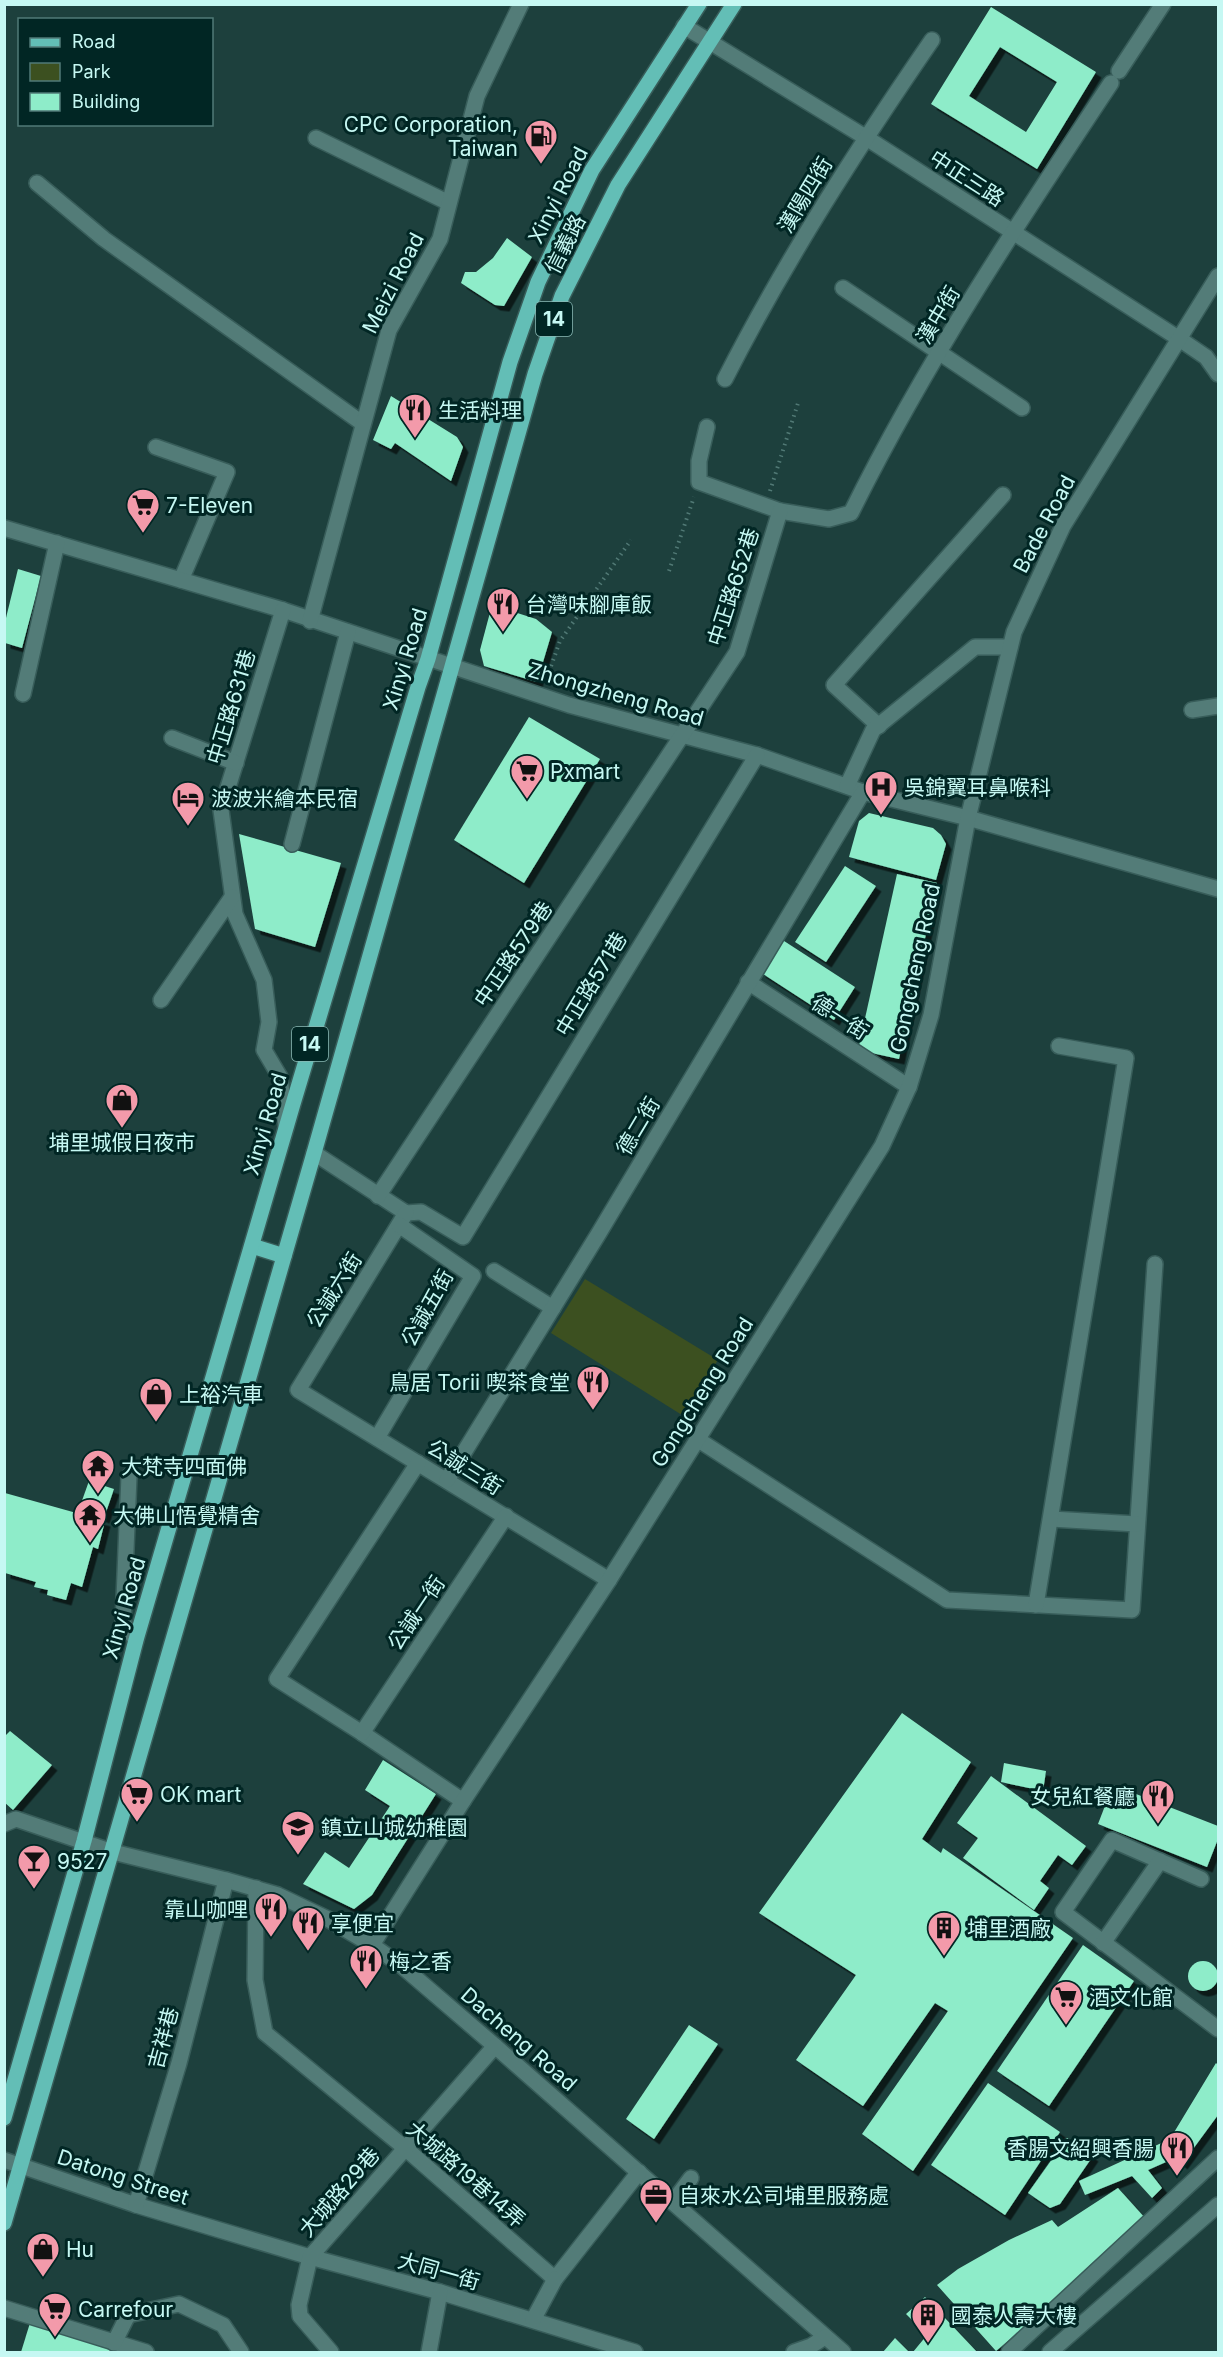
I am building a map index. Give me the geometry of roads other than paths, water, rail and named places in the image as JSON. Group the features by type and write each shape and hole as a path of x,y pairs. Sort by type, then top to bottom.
{"main road":[{"name":"Xinyi Road","path":"4,2118 84,1841 136,1640 286,1127 428,659 510,362 538,282 592,170 699,4"},
{"name":"信義路","path":"452,668 535,374 562,296 618,185 734,4"},
{"name":"14","path":"4,2223 452,668"},
{"path":"252,1246 284,1256"}],"street":[{"name":"Meizi Road","path":"310,621 388,330 440,239 477,96 521,4"},
{"name":"漢中街","path":"772,508 829,519 851,513 885,445 1012,232 1163,4"},
{"name":"中正三路","path":"684,26 865,137 1178,338 1206,357 1218,374"},
{"name":"漢陽四街","path":"725,379 762,306 865,137 932,40"},
{"path":"316,138 449,203"},
{"path":"37,183 104,239 362,423"},
{"name":"Bade Road","path":"968,818 1014,632 1062,526 1218,276"},
{"path":"843,288 1022,408"},
{"path":"707,427 699,461 699,482 772,508"},
{"path":"156,447 227,472 181,580"},
{"path":"879,726 834,685 1003,495"},
{"name":"中正路652巷","path":"684,735 737,652 772,508"},
{"name":"Zhongzheng Road","path":"4,528 282,610 540,696 757,755 863,792 968,818 1218,889"},
{"path":"23,694 57,543"},
{"name":"中正路631巷","path":"282,610 221,810 235,914 264,980 269,1022 264,1050 280,1077 286,1127"},
{"path":"292,844 348,632"},
{"path":"847,786 873,730 975,647 1010,647"},
{"path":"1192,710 1218,706"},
{"name":"中正路579巷","path":"378,1196 684,735"},
{"path":"172,738 236,763"},
{"name":"中正路571巷","path":"402,1219 421,1212 463,1237 757,755"},
{"name":"德二街","path":"447,1480 863,792"},
{"name":"Gongcheng Road","path":"372,1945 609,1580 882,1146 909,1087 931,1015 968,818"},
{"path":"161,1000 232,897"},
{"name":"德一街","path":"748,982 909,1087"},
{"path":"1036,1605 1126,1058 1059,1046"},
{"path":"314,1153 378,1196 402,1219"},
{"name":"公誠六街","path":"298,1390 402,1219"},
{"name":"公誠五街","path":"377,1438 473,1276 402,1219"},
{"path":"697,1439 947,1600 1132,1610 1155,1264"},
{"path":"494,1271 553,1308"},
{"name":"公誠三街","path":"298,1390 609,1580"},
{"path":"418,1462 277,1679 362,1732 463,1802"},
{"path":"129,1476 123,1623 136,1640"},
{"name":"公誠一街","path":"362,1732 506,1516"},
{"path":"1051,1519 1137,1524"},
{"name":"Dacheng Road","path":"4,1824 16,1819 112,1852 278,1895 326,1918 372,1945 403,1967 495,2046 843,2352"},
{"path":"1201,1879 1112,1840 1063,1912 1218,2029"},
{"path":"1103,1943 1160,1861"},
{"name":"吉祥巷","path":"136,2205 179,2064 226,1880"},
{"name":"大城路19巷14弄","path":"256,1888 255,1980 265,2033 405,2148 555,2279"},
{"name":"大城路29巷","path":"310,2257 495,2046"},
{"path":"1009,2352 1218,2158"},
{"name":"Datong Street","path":"4,2160 136,2205 230,2233"},
{"path":"533,2320 555,2279 639,2172"},
{"path":"673,2202 691,2178"},
{"path":"1050,2352 1218,2205"},
{"name":"大同一街","path":"230,2233 440,2292 632,2352"},
{"path":"310,2257 299,2305 300,2316 331,2352"},
{"path":"429,2352 440,2292"},
{"path":"114,2343 128,2315 179,2304 223,2325 241,2352"},
{"path":"4,2308 146,2352"},
{"path":"795,2352 825,2337"}],"place":[{"name":"CPC Corporation, Taiwan","path":"541,165"},
{"name":"生活料理","path":"415,439"},
{"name":"7-Eleven","path":"143,534"},
{"name":"台灣味腳庫飯","path":"503,633"},
{"name":"Pxmart","path":"527,800"},
{"name":"吳錦翼耳鼻喉科","path":"881,816"},
{"name":"波波米繪本民宿","path":"188,827"},
{"name":"埔里城假日夜市","path":"122,1129"},
{"name":"鳥居 Torii 喫茶食堂","path":"593,1411"},
{"name":"上裕汽車","path":"156,1423"},
{"name":"大梵寺四面佛","path":"98,1495"},
{"name":"大佛山悟覺精舍","path":"90,1544"},
{"name":"OK mart","path":"137,1823"},
{"name":"女兒紅餐廳","path":"1158,1825"},
{"name":"鎮立山城幼稚園","path":"298,1856"},
{"name":"9527","path":"34,1890"},
{"name":"靠山咖哩","path":"271,1938"},
{"name":"享便宜","path":"308,1952"},
{"name":"埔里酒廠","path":"944,1957"},
{"name":"梅之香","path":"366,1990"},
{"name":"酒文化館","path":"1066,2026"},
{"name":"香腸文紹興香腸","path":"1177,2177"},
{"name":"自來水公司埔里服務處","path":"656,2224"},
{"name":"Hu","path":"43,2278"},
{"name":"Carrefour","path":"55,2338"},
{"name":"國泰人壽大樓","path":"928,2344"}]}
